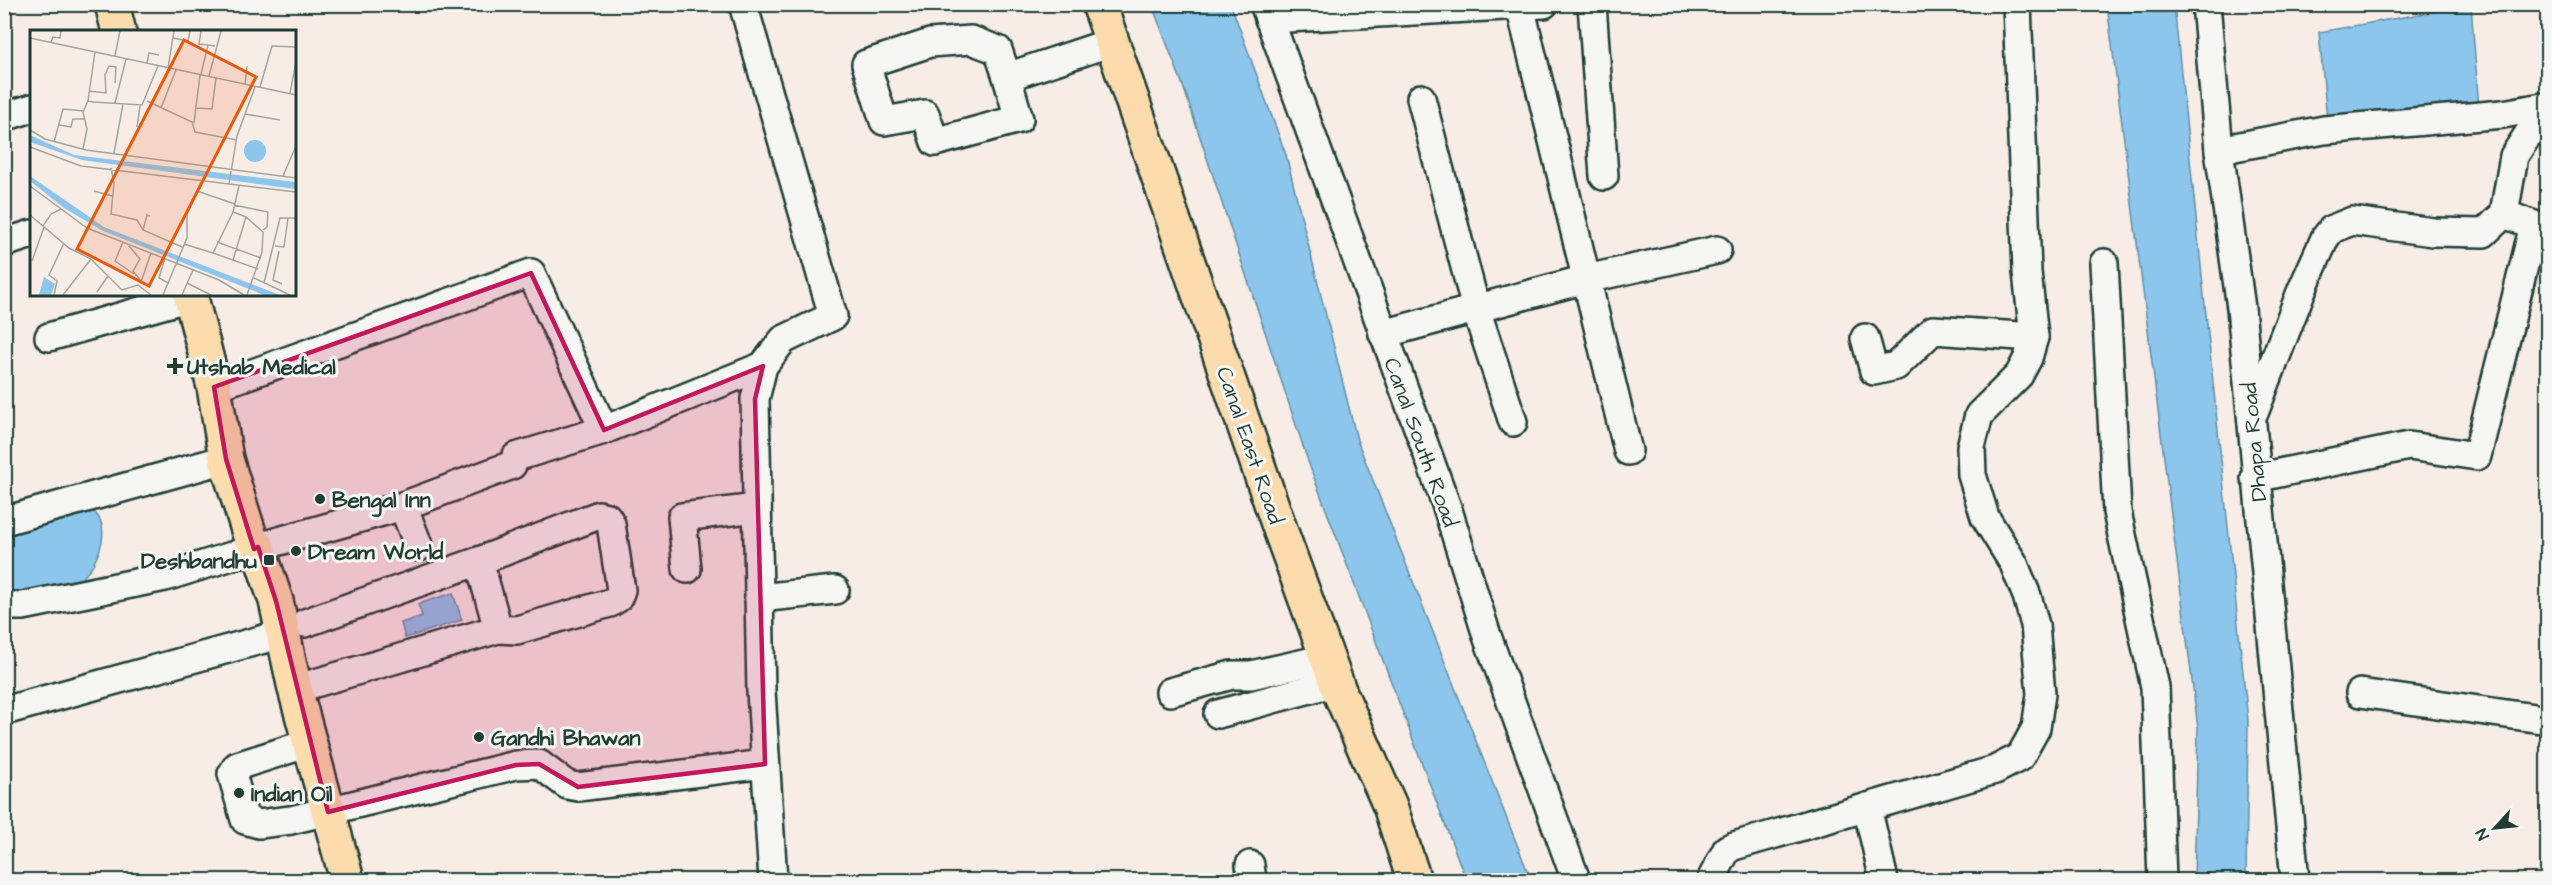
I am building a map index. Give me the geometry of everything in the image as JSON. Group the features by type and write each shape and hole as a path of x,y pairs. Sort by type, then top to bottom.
{"main road":[{"path":"112,4 118,30"},
{"name":"Canal East Road","path":"1099,4 1332,670 1390,806 1414,880"},
{"path":"190,296 214,387 226,459 276,601 293,628 295,689 346,880"}],"street":[{"path":"743,4 833,316 783,340 763,366 755,399 759,598 772,880"},
{"path":"1592,4 1604,176"},
{"path":"1711,880 1727,849 1995,770 2020,757 2036,728 2041,694 2035,625 2027,596 2014,564 1985,517 1972,475 1971,447 1979,415 2019,375 2028,358 2034,337 2027,272 2018,4"},
{"name":"Dhapa Road","path":"2206,4 2219,150 2241,308 2255,478 2295,880"},
{"path":"1267,12 1532,5 1586,279 1628,451"},
{"name":"Canal South Road","path":"1267,12 1448,510 1487,636 1576,880"},
{"path":"971,40 998,50 1007,77 1019,119 935,142 925,114 884,121 866,64 930,43 971,40"},
{"path":"1007,77 1112,42"},
{"path":"1421,98 1476,309 1513,422"},
{"path":"2219,150 2324,130 2503,114 2547,107"},
{"path":"2251,419 2301,292 2325,238 2332,229 2352,220 2433,232 2484,232 2504,214 2514,156 2547,107"},
{"path":"4,117 30,109"},
{"path":"2255,478 2409,446 2477,456 2534,225 2504,214"},
{"path":"4,243 30,235"},
{"path":"1383,334 1586,279 1717,250"},
{"path":"2104,263 2117,512 2155,687 2162,880"},
{"path":"214,387 531,273 604,430"},
{"path":"50,337 190,296"},
{"path":"1865,338 1874,371 1896,366 1933,330 2034,337"},
{"path":"4,606 23,606 165,577 403,506 512,465 516,457 604,430 763,366"},
{"path":"4,520 226,459"},
{"path":"403,506 420,547"},
{"path":"687,569 682,517 757,508"},
{"path":"4,711 293,628 599,515 607,517 611,524 621,590 618,598 610,603 517,630 498,629 295,689"},
{"path":"479,561 498,629"},
{"path":"759,598 835,590"},
{"path":"1170,692 1232,675 1332,670"},
{"path":"1218,714 1332,670"},
{"path":"2360,693 2547,720"},
{"path":"309,743 237,766 232,774 245,820 259,824 328,812 516,765 539,764 567,784 578,787 765,764"},
{"path":"1867,807 1884,880"}],"highlighted area":[{"path":"531,273 604,430 763,366 755,399 765,764 578,787 539,764 516,765 328,812 276,601 258,547 254,549 226,459 214,387"}],"water":[{"path":"1152,5 1231,5 1286,155 1357,440 1531,880 1466,880 1310,467 1182,83"},
{"path":"2107,5 2174,5 2248,721 2246,880 2194,880 2198,728"},
{"path":"2471,5 2479,108 2327,120 2319,32"},
{"path":"91,510 98,517 103,536 96,558 84,576 77,582 62,588 5,602 4,530"},
{"path":"453,593 462,620 405,638 401,623 422,616 418,604"}],"place":[{"name":"Utshab Medical","path":"175,366"},
{"name":"Bengal Inn","path":"320,499"},
{"name":"Dream World","path":"296,551"},
{"name":"Deshbandhu","path":"269,560"},
{"name":"Gandhi Bhawan","path":"479,737"},
{"name":"Indian Oil","path":"239,793"}]}
